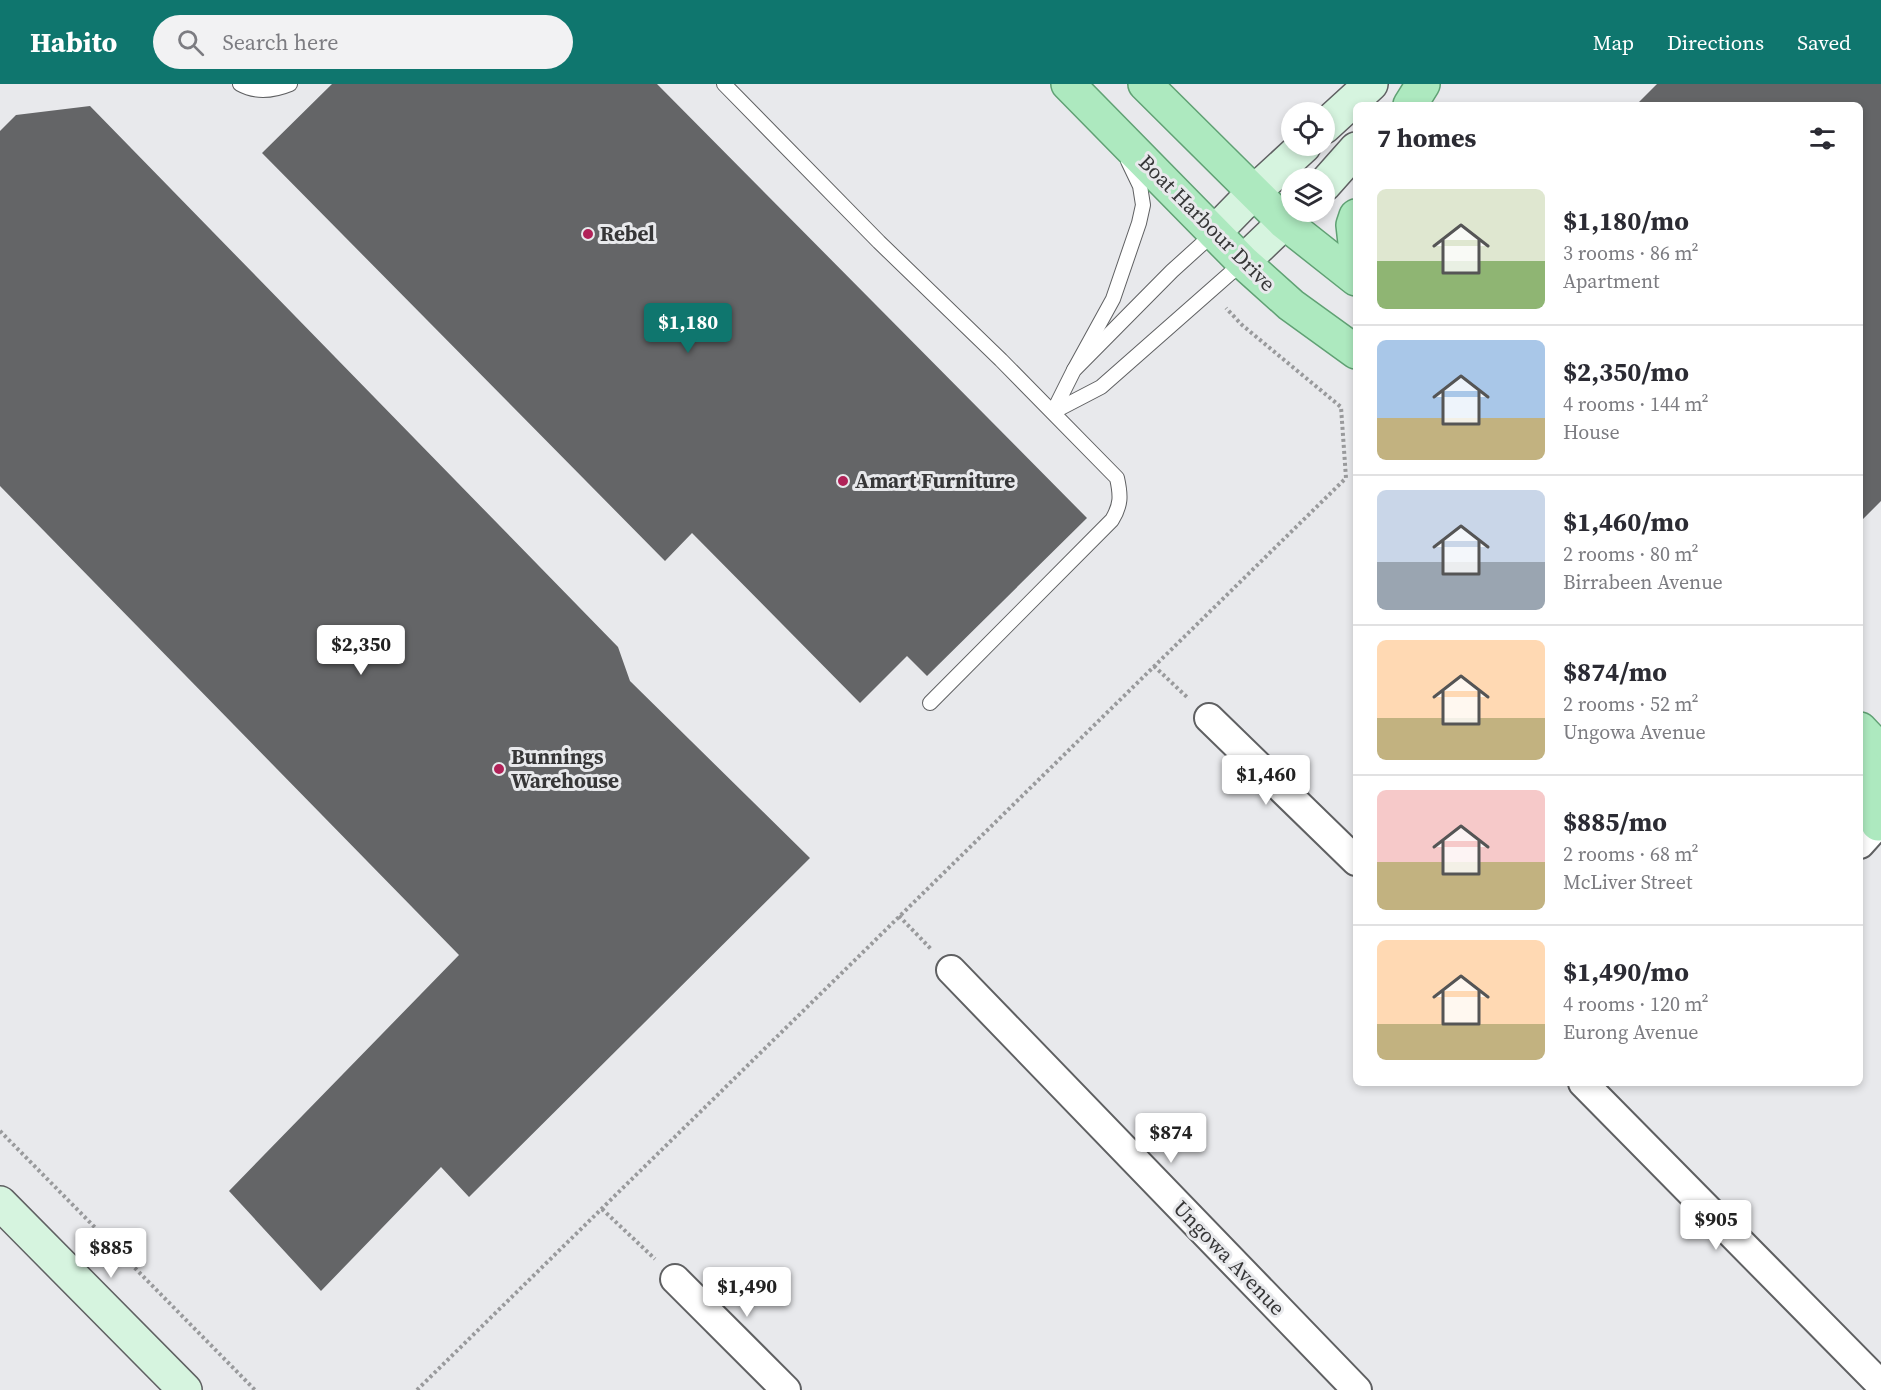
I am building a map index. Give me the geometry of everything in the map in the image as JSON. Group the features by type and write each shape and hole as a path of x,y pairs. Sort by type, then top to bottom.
{"main road":[{"name":"Boat Harbour Drive","path":"1068,84 1243,262 1291,304 1353,350"},
{"path":"1145,84 1253,193 1281,212"},
{"path":"1412,102 1423,84"},
{"path":"1294,222 1353,276"},
{"path":"1863,725 1881,737"},
{"path":"1863,732 1881,751"},
{"path":"1863,765 1872,776 1876,787 1870,825"}],"street":[{"path":"1335,117 1371,84"},
{"path":"1396,102 1411,84"},
{"path":"1335,173 1353,152"},
{"path":"1214,232 1293,156"},
{"path":"1243,262 1284,222"},
{"path":"1209,718 1353,858"},
{"name":"Ungowa Avenue","path":"951,970 1357,1390"},
{"path":"1591,1086 1867,1383"},
{"path":"0,1203 185,1390"},
{"path":"675,1278 786,1390"}],"lane":[{"path":"240,84 249,89 262,91 290,84"},
{"path":"724,84 879,242 1053,412 1117,478 1121,496 1119,509 1112,520 930,703"},
{"path":"1053,412 1113,299 1139,223 1143,204 1140,186 1112,129"},
{"path":"1074,370 1214,232"},
{"path":"1053,412 1101,387 1243,262"}],"path":[{"path":"417,1390 1346,478 1341,408 1242,325 1209,290"},
{"path":"1154,666 1209,718"},
{"path":"899,916 951,970"},
{"path":"0,1131 255,1390"},
{"path":"602,1209 675,1278"}],"building":[{"path":"332,84 657,84 1087,518 927,676 907,656 860,703 692,533 665,561 262,153"},
{"path":"1657,84 1881,84 1881,501 1863,519 1863,102 1639,102"},
{"name":"Bunnings Warehouse","path":"90,106 618,647 630,681 810,858 469,1197 441,1167 321,1291 229,1191 459,955 0,486 0,131 16,115"}],"place":[{"name":"Rebel","path":"588,234"},
{"name":"Amart Furniture","path":"843,481"},
{"name":"Bunnings Warehouse","path":"499,769"}]}
